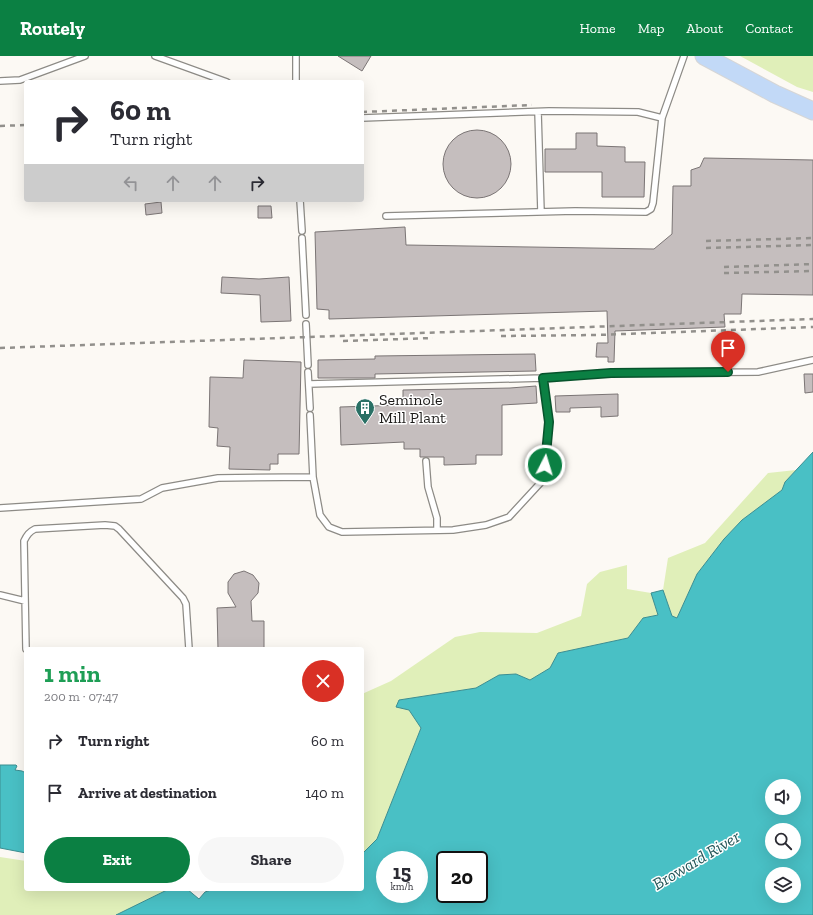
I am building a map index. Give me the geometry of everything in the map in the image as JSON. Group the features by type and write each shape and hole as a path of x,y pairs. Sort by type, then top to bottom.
{"main road":[{"path":"704,56 775,94 813,111"}],"lane":[{"path":"0,81 20,80 85,56"},
{"path":"154,56 221,80"},
{"path":"296,56 296,80"},
{"path":"386,216 542,212 646,212 650,209 653,203 662,118 684,56"},
{"path":"364,118 538,112 638,112 662,118"},
{"path":"538,112 542,212"},
{"path":"300,202 302,231"},
{"path":"302,238 306,315"},
{"path":"306,324 308,365"},
{"path":"309,384 543,378 611,373 758,372 813,360"},
{"path":"308,372 313,478 320,515 329,527 342,532 452,530 486,525 510,517 544,479 549,422 543,378"},
{"path":"426,461 428,487 437,518 437,530"},
{"path":"0,508 141,499 162,488 218,478 313,478"},
{"path":"26,647 24,541 30,532 35,529 115,526 183,598 186,604 189,647"},
{"path":"0,596 25,601"}],"green space":[{"path":"740,56 813,56 813,92 797,87"},
{"path":"796,470 785,482 782,490 742,520 724,539 697,574 677,618 672,616 663,590 668,558 705,543 768,473"},
{"path":"627,565 627,589 651,593 658,615 643,618 628,638 558,653 550,668 530,680 516,674 499,675 476,688 399,700 409,710 421,728 377,839 364,852 364,693 391,681 455,637 480,632 537,633 581,616 587,584 600,572"},
{"path":"0,857 24,861 24,891 165,891 116,915 0,915"}],"water":[{"name":"Broward River","path":"813,452 813,915 116,915 165,891 189,891 199,899 205,892 208,891 364,891 364,852 377,839 421,728 409,710 396,707 399,700 476,688 499,675 516,674 530,680 550,668 558,653 628,638 643,618 658,615 651,593 663,590 672,616 677,618 697,574 724,539 742,520 782,490 785,482"},
{"path":"0,765 16,765 15,770 24,772 24,853 0,848"}],"building":[{"path":"338,56 371,56 362,71"},
{"path":"477,130 490,133 501,140 508,151 511,164 508,177 501,188 490,195 477,198 464,195 453,188 446,177 443,164 446,151 453,140 464,133"},
{"path":"576,133 597,133 597,146 625,147 625,162 645,162 644,197 602,197 602,172 545,172 545,149 576,149"},
{"path":"704,158 813,160 813,295 742,294 741,314 724,314 725,327 615,331 614,362 608,362 608,357 596,357 597,343 608,343 607,311 329,319 329,310 317,309 315,232 405,227 406,245 654,249 672,234 673,186 691,186 691,170 700,167"},
{"path":"161,202 162,213 146,215 145,204"},
{"path":"258,206 271,206 272,218 258,218"},
{"path":"222,277 259,279 289,277 291,321 261,322 260,295 221,293"},
{"path":"535,354 536,371 375,374 375,378 318,378 318,360 375,359 375,356"},
{"path":"244,360 301,362 299,454 278,454 278,464 270,464 270,470 229,469 230,447 217,446 218,428 209,427 210,377 243,378"},
{"path":"804,374 813,374 813,392 805,393"},
{"path":"536,386 537,403 502,405 502,455 476,455 476,464 444,465 444,457 420,457 420,449 404,449 404,442 341,445 340,407 403,405 403,390 510,388"},
{"path":"618,394 618,416 601,417 601,407 570,408 570,412 556,412 555,396"},
{"path":"244,571 253,575 259,583 258,593 251,601 252,621 264,621 264,647 218,647 217,608 236,607 228,593 228,582 234,574"}],"railway":[{"path":"364,112 532,105"},
{"path":"0,126 24,125"},
{"path":"706,241 813,238"},
{"path":"706,248 813,245"},
{"path":"724,267 813,264"},
{"path":"724,273 813,271"},
{"path":"0,348 813,319"},
{"path":"501,336 597,335 813,327"},
{"path":"343,341 433,338"}],"place":[{"name":"Seminole Mill Plant","path":"365,425"}],"route":[{"path":"545,465 549,422 543,378 611,373 728,372"}]}
